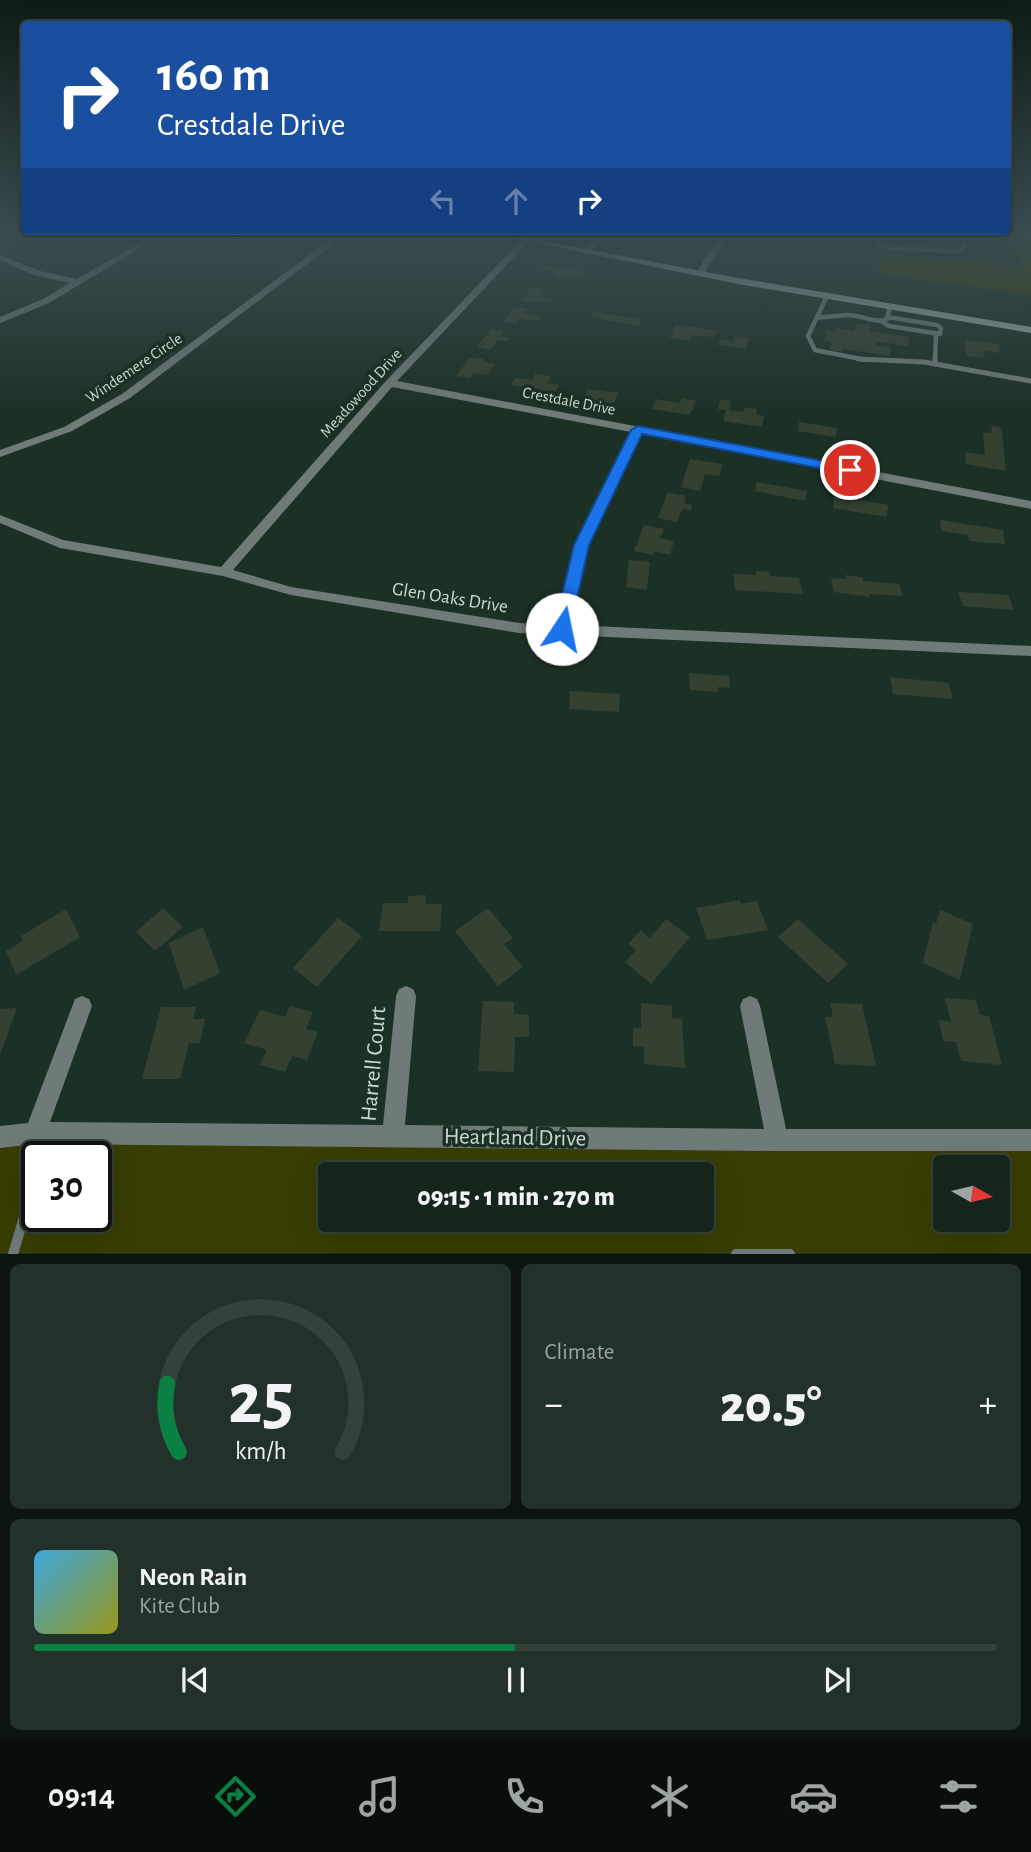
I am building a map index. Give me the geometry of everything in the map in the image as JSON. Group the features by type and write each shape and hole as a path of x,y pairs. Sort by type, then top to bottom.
{"main road":[{"path":"819,295 1031,330"}],"street":[{"path":"0,320 57,295"},
{"name":"Windemere Circle","path":"0,454 68,429 126,396 261,295"},
{"name":"Meadowood Drive","path":"224,572 390,383 474,295"},
{"name":"Crestdale Drive","path":"390,383 1031,505"},
{"path":"562,629 582,545 638,430"},
{"name":"Glen Oaks Drive","path":"0,519 60,544 224,572 291,591 519,628 1031,651"},
{"name":"Harrell Court","path":"393,1137 406,996"},
{"path":"42,1133 82,1006"},
{"path":"750,1006 776,1140"},
{"name":"Heartland Drive","path":"0,1137 42,1133 1031,1140"}],"lane":[{"path":"827,296 808,336 815,350 869,361 895,359 1031,381"},
{"path":"881,321 887,317 890,306"},
{"path":"817,317 833,319 846,315 881,321 889,326 940,334 941,328 937,325 887,317"},
{"path":"935,364 936,335"},
{"path":"42,1133 42,1141"},
{"path":"13,1254 21,1227"},
{"path":"736,1254 790,1254"}],"green space":[{"path":"0,1137 1031,1140 1031,1253 0,1253"}],"building":[{"path":"527,295 542,295 541,297 552,298 550,302 522,302"},
{"path":"514,307 528,309 524,313 541,316 538,320 519,319 516,324 503,322"},
{"path":"593,312 642,319 638,326 590,317"},
{"path":"856,323 870,325 869,331 909,337 908,346 876,341 876,345 891,348 890,356 843,349 843,352 830,350 831,342 824,341 827,330 835,331 835,328 854,331"},
{"path":"675,325 717,330 715,337 692,335 689,341 670,338"},
{"path":"491,329 504,331 501,336 510,337 507,341 498,340 490,350 477,347"},
{"path":"735,336 749,338 746,349 718,345 720,339 734,341"},
{"path":"965,340 999,344 1000,353 983,350 984,358 966,356"},
{"path":"470,357 495,364 487,375 473,373 470,378 456,376"},
{"path":"535,374 551,376 547,383 559,385 555,393 511,385 515,378 532,380"},
{"path":"588,389 619,392 613,404 583,399"},
{"path":"682,398 696,401 690,415 652,409 656,399 680,403"},
{"path":"721,399 731,401 729,410 744,412 745,407 757,409 756,414 764,416 762,427 723,421 726,410 718,409"},
{"path":"799,422 837,428 836,437 798,431"},
{"path":"991,426 999,427 1002,432 1006,471 966,464 965,452 985,455 983,432 992,433"},
{"path":"690,459 723,464 719,476 705,474 700,491 681,487"},
{"path":"757,482 807,491 805,501 755,491"},
{"path":"668,492 686,496 684,503 692,505 691,510 682,509 677,522 658,518"},
{"path":"834,496 888,505 887,517 833,508"},
{"path":"940,520 1003,530 1005,544 969,541 968,535 941,531"},
{"path":"644,525 664,529 660,538 674,541 670,555 655,551 654,555 634,551"},
{"path":"629,560 650,562 647,590 626,587"},
{"path":"756,571 770,572 770,576 799,578 803,594 735,590 733,574 756,575"},
{"path":"845,575 862,577 863,581 899,584 903,596 869,594 870,597 834,592 831,578 846,579"},
{"path":"958,592 1008,595 1014,610 963,606"},
{"path":"689,673 729,676 730,688 718,687 718,692 690,690"},
{"path":"890,677 948,683 953,699 893,694"},
{"path":"570,691 620,694 619,712 569,709"},
{"path":"426,895 425,904 442,904 440,931 379,931 383,903 408,903 408,896"},
{"path":"740,900 741,904 757,901 768,930 707,940 696,908"},
{"path":"163,908 183,927 155,951 136,932"},
{"path":"488,908 513,938 504,944 523,967 498,986 455,931"},
{"path":"66,909 80,937 16,975 6,951 23,941 21,936"},
{"path":"940,910 973,924 960,980 923,963 933,922 936,924"},
{"path":"338,918 362,936 317,987 293,968"},
{"path":"666,919 690,937 651,984 625,962 636,950 628,944 641,930 650,938"},
{"path":"798,919 848,964 828,983 778,937"},
{"path":"203,927 220,973 184,990 169,943"},
{"path":"945,998 976,1000 980,1015 989,1016 1002,1065 961,1061 956,1042 943,1041 939,1020 951,1022"},
{"path":"483,1001 514,1002 514,1014 529,1015 529,1037 515,1037 514,1072 478,1071"},
{"path":"641,1003 672,1006 672,1018 682,1019 685,1068 644,1064 644,1047 633,1046 633,1028 641,1028"},
{"path":"830,1003 862,1004 876,1066 835,1064 825,1017 833,1017"},
{"path":"290,1006 313,1012 306,1029 318,1032 307,1060 292,1056 285,1072 260,1065 267,1050 244,1043 260,1010 285,1017"},
{"path":"161,1007 196,1007 193,1019 205,1019 200,1043 189,1043 180,1079 142,1079"},
{"path":"17,1008 0,1055 0,1009"}],"route":[{"path":"562,629 582,545 638,430 850,470"}]}
